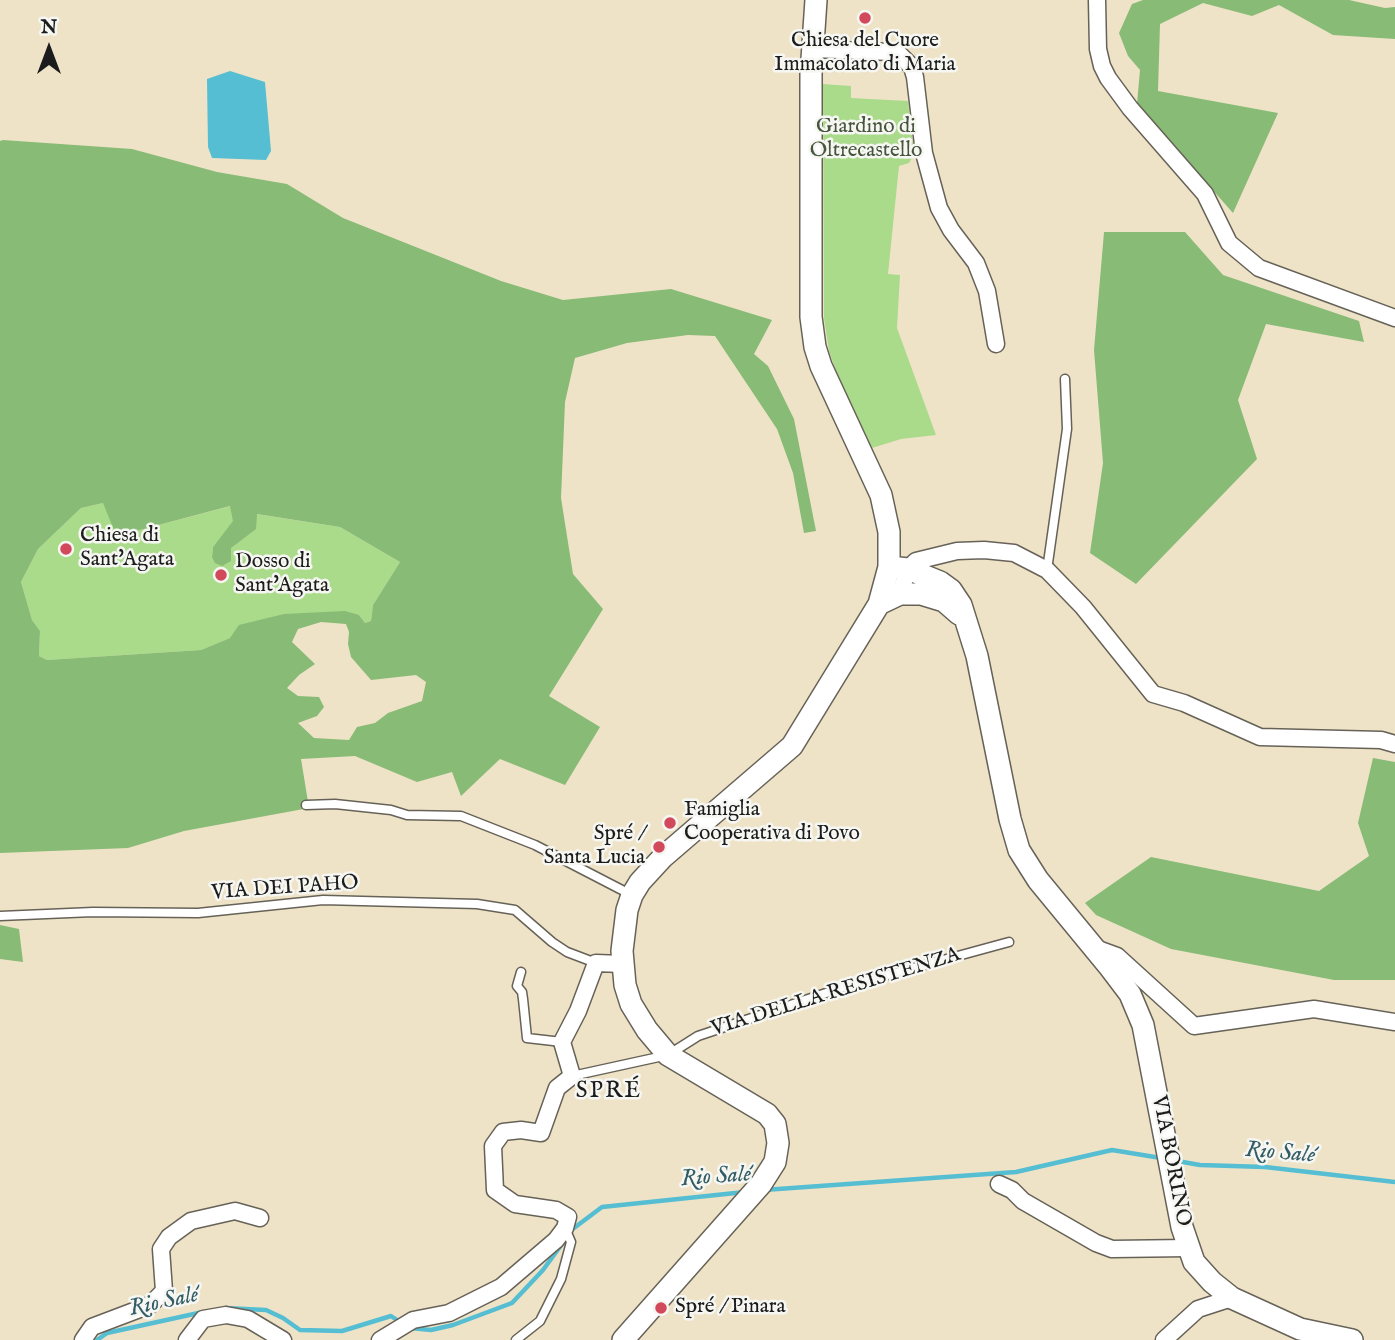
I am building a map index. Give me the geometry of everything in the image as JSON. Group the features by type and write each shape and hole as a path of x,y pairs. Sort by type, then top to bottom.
{"street":[{"path":"816,0 810,270 815,347 829,387 881,495 899,568 900,594"},
{"path":"1097,0 1098,49 1108,78 1130,108 1205,194 1230,243 1259,268 1395,318"},
{"path":"813,49 891,52 899,54 912,68 924,153 939,208 951,230 976,263 987,291 996,344"},
{"path":"623,1340 761,1184 770,1173 778,1151 778,1134 775,1124 767,1114 668,1055 647,1030 631,1004 622,964 627,892 663,857 792,746 899,568 930,556 957,551 984,550 1014,554 1047,570 1083,607 1153,694 1184,703 1260,737 1381,740 1395,744"},
{"name":"VIA BORINO","path":"899,568 929,576 951,590 961,605 986,698 1010,819 1019,850 1038,880 1130,994 1140,1017 1188,1248 1194,1262 1212,1282 1232,1298 1307,1334 1346,1339"},
{"path":"879,604 900,594 933,596 953,607 968,624"},
{"name":"VIA BORINO","path":"1093,947 1117,956 1194,1026 1314,1009 1395,1022"},
{"path":"380,1340 412,1320 449,1313 501,1287 556,1240 568,1235 568,1217 556,1210 515,1204 495,1190 493,1146 503,1132 521,1130 541,1133 556,1088 572,1076 562,1042 578,1011 596,963 622,964"},
{"path":"999,1184 1096,1243 1112,1249 1188,1248"},
{"path":"83,1340 92,1327 150,1305 164,1291 161,1249 169,1237 191,1221 235,1211 260,1218"},
{"path":"1164,1340 1198,1309 1232,1298"},
{"path":"187,1340 203,1319 226,1315 248,1319 282,1340"}],"lane":[{"path":"1047,570 1066,440 1065,379"},
{"path":"306,805 335,804 391,810 407,815 461,816 535,845 627,892"},
{"name":"VIA DEI PAHO","path":"0,916 93,912 198,913 323,900 477,904 514,910 567,952 596,963"},
{"name":"VIA DELLA RESISTENZA","path":"668,1055 698,1036 831,991 1009,942"},
{"path":"521,972 517,986 522,992 527,1038 562,1042"},
{"path":"572,1076 668,1055"},
{"path":"516,1340 540,1321 561,1279 568,1235"}],"green space":[{"path":"1143,0 1349,0 1385,8 1395,7 1395,39 1333,35 1279,5 1252,16 1203,3 1160,24 1158,91 1278,113 1233,213 1137,104 1140,70 1128,56 1119,33 1132,4"},
{"name":"Giardino di Oltrecastello","path":"823,84 851,86 851,98 908,101 914,154 909,163 899,166 888,274 900,275 897,328 936,435 901,439 872,448 829,351 824,318"},
{"path":"0,141 132,149 217,172 287,184 343,218 501,281 563,300 671,289 772,320 754,354 768,366 794,419 816,531 804,533 793,473 777,429 715,336 688,335 627,343 575,358 565,402 561,498 573,574 603,609 549,696 600,727 565,785 500,759 461,796 452,772 417,782 355,756 301,759 309,808 184,831 128,848 0,853","holes":["103,503 114,530 136,531 230,506 233,521 213,547 212,557 215,563 222,566 231,561 231,548 256,529 257,514 340,527 400,562 373,605 371,621 365,623 359,615 345,611 284,614 239,625 230,638 201,650 47,660 39,656 40,631 32,620 21,582 38,549 81,508","321,622 346,624 351,657 371,680 416,675 426,682 422,701 388,713 375,723 357,727 349,740 314,738 298,723 317,716 324,707 319,697 298,696 287,688 315,664 292,642 298,629"]},
{"path":"1104,232 1185,232 1223,275 1359,321 1364,342 1266,324 1238,400 1257,459 1136,584 1090,553 1103,463 1094,350"},
{"path":"103,503 136,531 231,506 234,521 213,547 212,557 231,548 241,539 256,514 340,527 400,562 373,605 371,621 365,623 359,615 230,638 201,650 47,660 39,656 40,631 32,620 21,582 38,549 81,508"},
{"path":"1373,758 1395,762 1395,980 1334,980 1171,949 1096,915 1085,903 1151,857 1319,891 1369,856 1358,823"},
{"path":"0,925 19,929 23,962 0,959"}],"water":[{"path":"230,71 265,82 271,151 266,160 212,158 208,147 207,79"}],"waterway":[{"name":"Rio Salé","path":"764,1190 1016,1172 1112,1150 1161,1158"},
{"name":"Rio Salé","path":"1177,1161 1200,1165 1265,1167 1395,1182"},
{"name":"Rio Salé","path":"570,1231 602,1207 745,1192"},
{"name":"Rio Salé","path":"410,1328 431,1330 453,1325 512,1303 543,1270 562,1244"},
{"name":"Rio Salé","path":"225,1308 266,1310 300,1330 342,1331 391,1316 400,1322"},
{"name":"Rio Salé","path":"97,1340 107,1333 203,1312"}],"place":[{"name":"Chiesa del Cuore Immacolato di Maria","path":"865,18"},
{"name":"Chiesa di Sant'Agata","path":"66,549"},
{"name":"Dosso di Sant'Agata","path":"221,575"},
{"name":"Famiglia Cooperativa di Povo","path":"670,823"},
{"name":"Spré / Santa Lucia","path":"659,847"},
{"name":"Spré / Pinara","path":"661,1308"}],"district":[{"name":"SPRÉ","path":"609,1092"}]}
